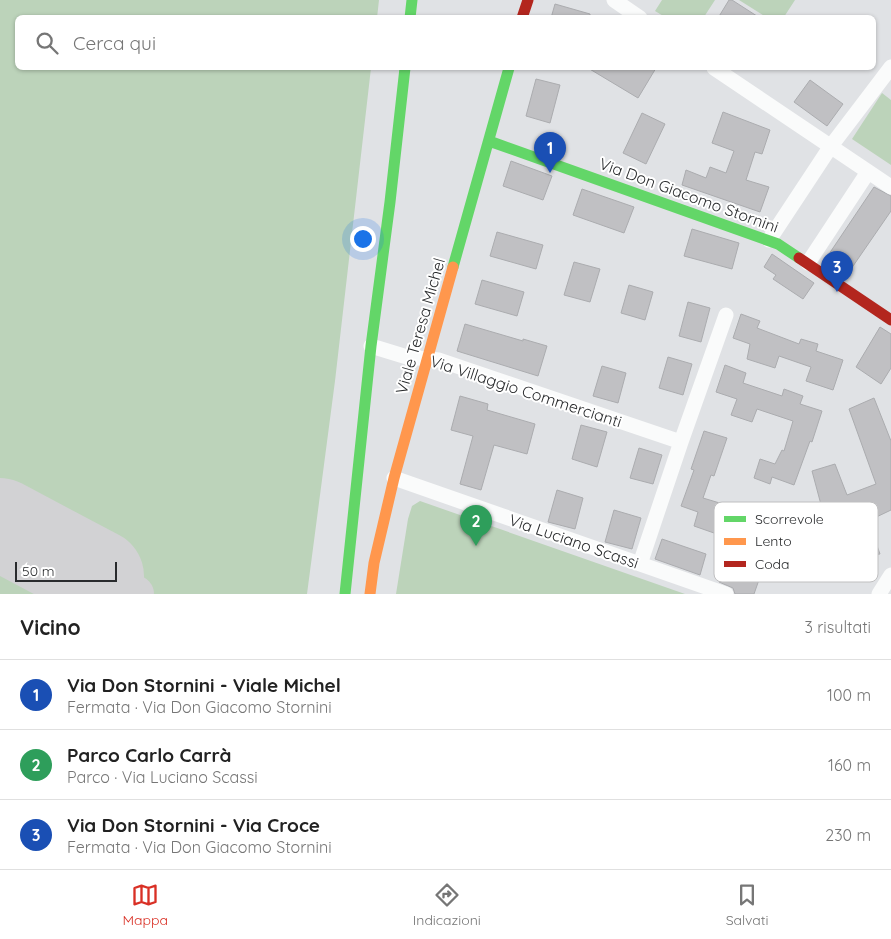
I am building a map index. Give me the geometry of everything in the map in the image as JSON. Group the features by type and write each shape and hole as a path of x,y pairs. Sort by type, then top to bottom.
{"street":[{"path":"410,15 412,0"},
{"path":"523,15 528,0"},
{"path":"614,0 636,15"},
{"path":"769,240 831,146 891,67"},
{"path":"345,594 371,346 405,70"},
{"name":"Viale Teresa Michel","path":"370,594 374,563 394,478 508,70"},
{"path":"717,70 891,187"},
{"name":"Via Don Giacomo Stornini","path":"489,141 769,240 787,249 891,320"},
{"path":"808,263 868,172"},
{"path":"640,564 726,315"},
{"name":"Via Villaggio Commercianti","path":"371,346 407,357 439,360 681,442"},
{"name":"Via Luciano Scassi","path":"394,478 726,594"},
{"path":"879,594 891,575"}],"green space":[{"path":"0,0 379,0 377,15 15,15 15,70 371,70 335,381 307,594 0,594"},
{"path":"662,0 715,0 705,15 662,15 655,11"},
{"path":"739,0 795,0 785,15 763,15"},
{"path":"882,93 891,100 891,165 852,139"},
{"path":"420,501 685,594 396,594 408,519 412,506"}],"building":[{"path":"729,0 732,0 755,15 720,15"},
{"path":"555,4 590,14 590,15 552,15"},
{"path":"591,70 655,70 638,98"},
{"path":"536,79 560,85 550,123 526,116"},
{"path":"810,80 843,104 827,126 794,102"},
{"path":"723,112 770,130 762,154 755,152 746,180 769,187 760,212 682,185 686,170 706,178 710,167 726,173 734,151 712,143"},
{"path":"642,113 665,124 646,164 623,153"},
{"path":"511,161 552,176 543,200 503,186"},
{"path":"874,187 891,196 891,211 851,269 829,254"},
{"path":"582,189 634,207 624,233 573,215"},
{"path":"692,229 739,243 732,269 684,256"},
{"path":"497,232 543,245 536,269 490,256"},
{"path":"772,254 814,283 803,299 773,279 776,275 764,267"},
{"path":"574,262 600,269 590,302 564,295"},
{"path":"482,280 524,292 517,316 475,304"},
{"path":"629,285 653,292 645,320 621,313"},
{"path":"688,302 710,308 701,342 679,336"},
{"path":"741,314 760,321 757,328 799,344 801,339 818,344 816,351 843,360 833,390 806,381 811,367 779,356 775,368 747,359 750,344 733,338"},
{"path":"465,324 547,346 538,376 457,351"},
{"path":"880,327 891,334 891,368 881,384 856,367"},
{"path":"668,357 692,364 683,395 659,388"},
{"path":"725,365 746,373 743,383 782,396 784,389 803,396 800,404 822,411 812,442 810,441 794,485 772,477 770,484 754,478 760,459 775,464 782,450 784,451 793,421 757,409 752,422 731,415 737,399 716,392"},
{"path":"602,366 626,373 618,403 593,396"},
{"path":"460,396 488,404 487,410 535,424 527,454 494,445 481,490 460,484 473,436 451,430"},
{"path":"874,398 891,441 891,510 878,516 878,502 820,502 812,471 835,464 847,495 876,484 849,409"},
{"path":"581,425 607,432 597,467 572,459"},
{"path":"704,431 727,438 714,476 711,475 703,498 716,502 714,502 714,533 694,526 698,512 681,506 694,470 691,469"},
{"path":"639,448 662,455 653,484 630,478"},
{"path":"557,490 583,498 575,529 548,522"},
{"path":"614,510 641,518 632,549 605,542"},
{"path":"662,539 706,554 700,575 655,559"},
{"path":"719,582 758,582 754,594 735,594 733,588"}],"taxiway":[{"path":"89,594 98,576 135,594"}],"runway":[{"path":"0,524 98,576"}],"traffic: fast":[{"path":"410,15 412,0"},
{"path":"345,594 371,346 405,70"},
{"path":"453,267 508,70"},
{"path":"489,141 778,244 799,258"}],"traffic: slow":[{"path":"370,594 374,563 394,478 453,267"}],"traffic: jam":[{"path":"523,15 528,0"},
{"path":"799,258 891,320"}],"place":[{"name":"Via Don Stornini - Viale Michel","path":"550,173"},
{"name":"Via Don Stornini - Via Croce","path":"837,292"},
{"name":"Parco Carlo Carrà","path":"476,546"}]}
